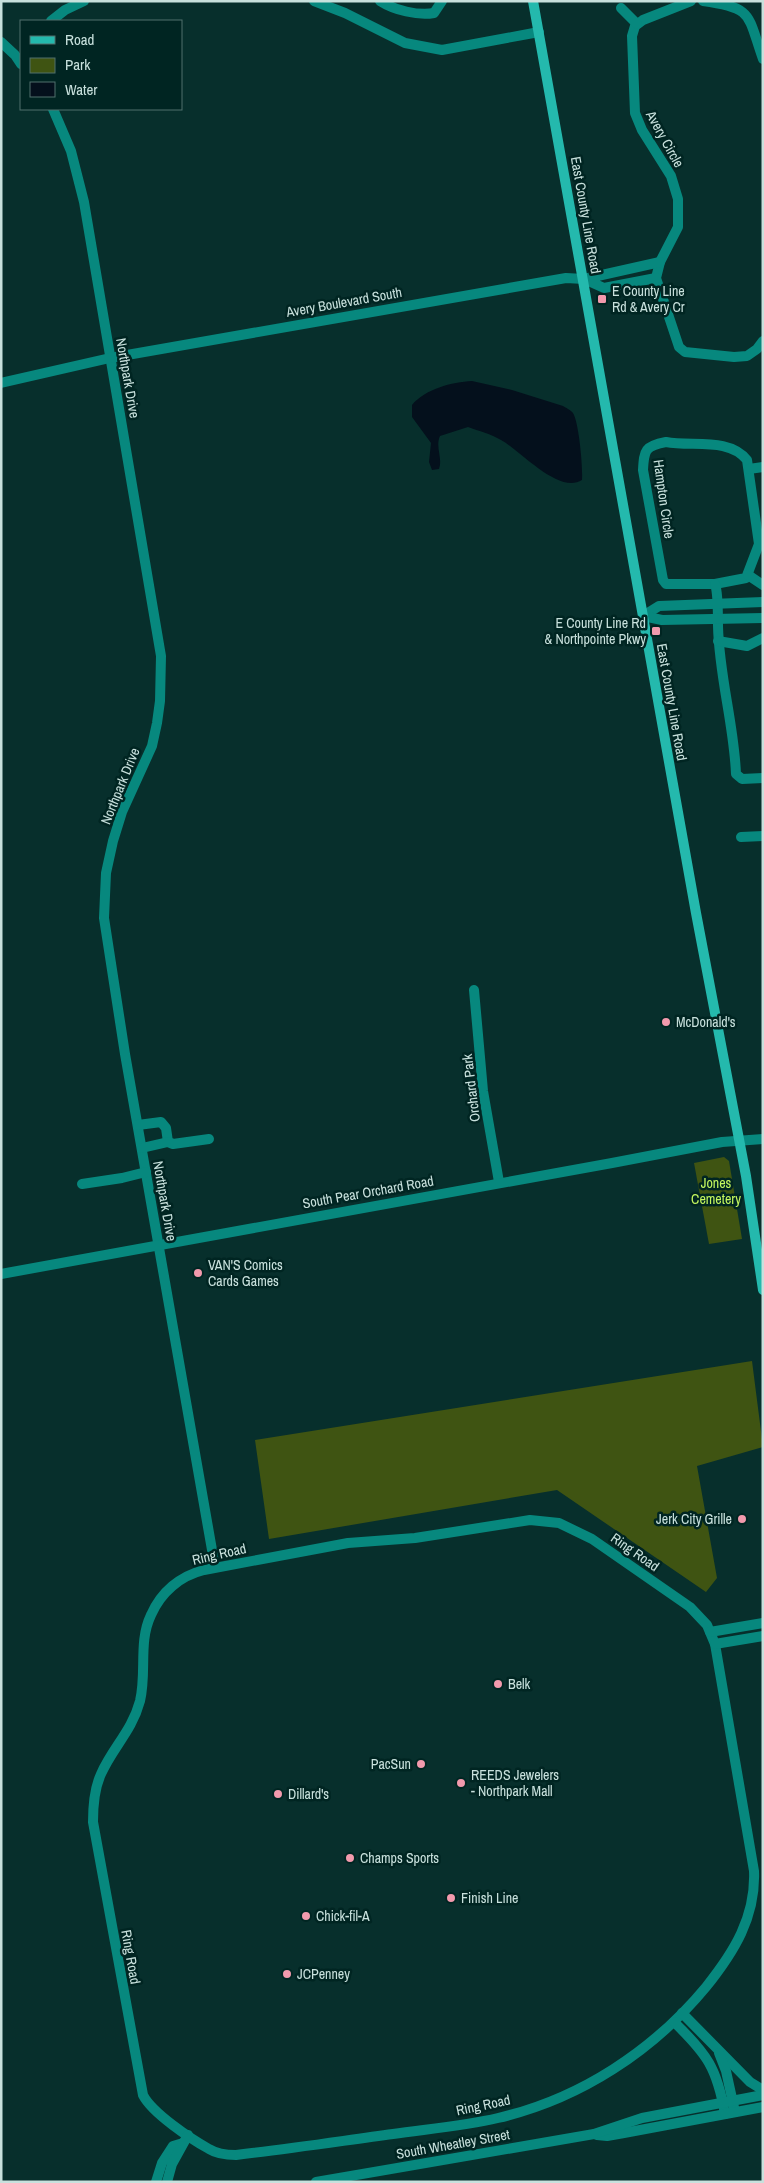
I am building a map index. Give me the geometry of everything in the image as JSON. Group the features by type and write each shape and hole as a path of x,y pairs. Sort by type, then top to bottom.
{"main road":[{"name":"East County Line Road","path":"534,1 721,1054 739,1140 763,1290"}],"street":[{"path":"52,20 65,10 84,1"},
{"path":"314,1 345,13 405,43 442,50 539,32"},
{"path":"380,1 387,6 423,14 434,13 442,1"},
{"path":"622,8 637,24 691,1"},
{"path":"703,1 732,5 744,11 749,19 763,59"},
{"name":"Avery Circle","path":"637,24 634,26 632,36 635,113 642,130 671,176 678,199 678,227 660,262 656,278"},
{"path":"1,42 19,56"},
{"name":"Northpark Drive","path":"53,110 71,151 84,202 161,656 160,701 152,746 122,812 106,873 104,900 106,937 215,1567"},
{"path":"584,279 660,262"},
{"name":"Avery Boulevard South","path":"1,383 110,358 566,278 584,279"},
{"path":"584,279 604,288 656,278 679,347 685,352 734,357 747,356 757,349 763,341"},
{"name":"Hampton Circle","path":"666,442 691,445 720,445 740,452 746,460 749,469 759,544 748,575 746,578 715,584 666,584 663,580 643,470 644,453 650,446 666,442"},
{"path":"749,469 763,467"},
{"path":"748,575 763,584"},
{"path":"715,584 718,590 716,604 718,641 736,774 742,779 763,778"},
{"path":"643,616 659,606 763,602"},
{"path":"643,616 662,620 763,618"},
{"path":"718,641 746,646 763,638"},
{"path":"742,837 763,836"},
{"name":"Orchard Park","path":"474,990 483,1091 499,1182"},
{"path":"138,1125 157,1121 161,1122 166,1128 168,1142"},
{"path":"142,1148 168,1142 173,1144 209,1139"},
{"name":"South Pear Orchard Road","path":"1,1274 722,1142 763,1139"},
{"path":"82,1184 146,1172"},
{"name":"Ring Road","path":"519,1521 552,1522 568,1526 592,1539 683,1602 702,1618 710,1632 715,1644 752,1862 754,1891 749,1915 740,1938 719,1970 674,2022 631,2057 590,2083 554,2100 499,2118 236,2155 215,2152 186,2139 153,2110 141,2088 93,1812 95,1792 101,1774 130,1728 140,1701 144,1680 144,1639 150,1615 162,1597 174,1584 195,1572 215,1567 348,1543 424,1537 519,1521"},
{"path":"710,1632 763,1623"},
{"path":"715,1644 763,1636"},
{"path":"682,2013 750,2082 763,2090"},
{"path":"674,2022 693,2040 709,2060 729,2107"},
{"path":"709,2040 722,2060 729,2107"},
{"name":"South Wheatley Street","path":"316,2182 594,2134 607,2136 624,2133 729,2107 763,2096"},
{"name":"South Wheatley Street","path":"729,2107 763,2107"},
{"path":"170,2178 186,2139"},
{"path":"156,2182 162,2163 173,2146 186,2139"}],"green space":[{"name":"Jones Cemetery","path":"724,1157 729,1161 742,1239 709,1244 694,1163"},
{"path":"752,1361 763,1447 697,1466 717,1578 706,1592 557,1490 269,1539 255,1440"}],"water":[{"path":"472,381 512,390 563,406 571,411 575,418 579,435 582,480 573,483 551,477 501,440 468,427 440,436 438,444 440,465 439,469 432,470 429,462 431,443 412,417 412,405 417,399 439,387"}],"place":[{"name":"E County Line Rd & Avery Cr","path":"602,299"},
{"name":"E County Line Rd & Northpointe Pkwy","path":"656,631"},
{"name":"McDonald's","path":"666,1022"},
{"name":"VAN'S Comics Cards Games","path":"198,1273"},
{"name":"Jerk City Grille","path":"742,1519"},
{"name":"Belk","path":"498,1684"},
{"name":"PacSun","path":"421,1764"},
{"name":"REEDS Jewelers - Northpark Mall","path":"461,1783"},
{"name":"Dillard's","path":"278,1794"},
{"name":"Champs Sports","path":"350,1858"},
{"name":"Finish Line","path":"451,1898"},
{"name":"Chick-fil-A","path":"306,1916"},
{"name":"JCPenney","path":"287,1974"}]}
